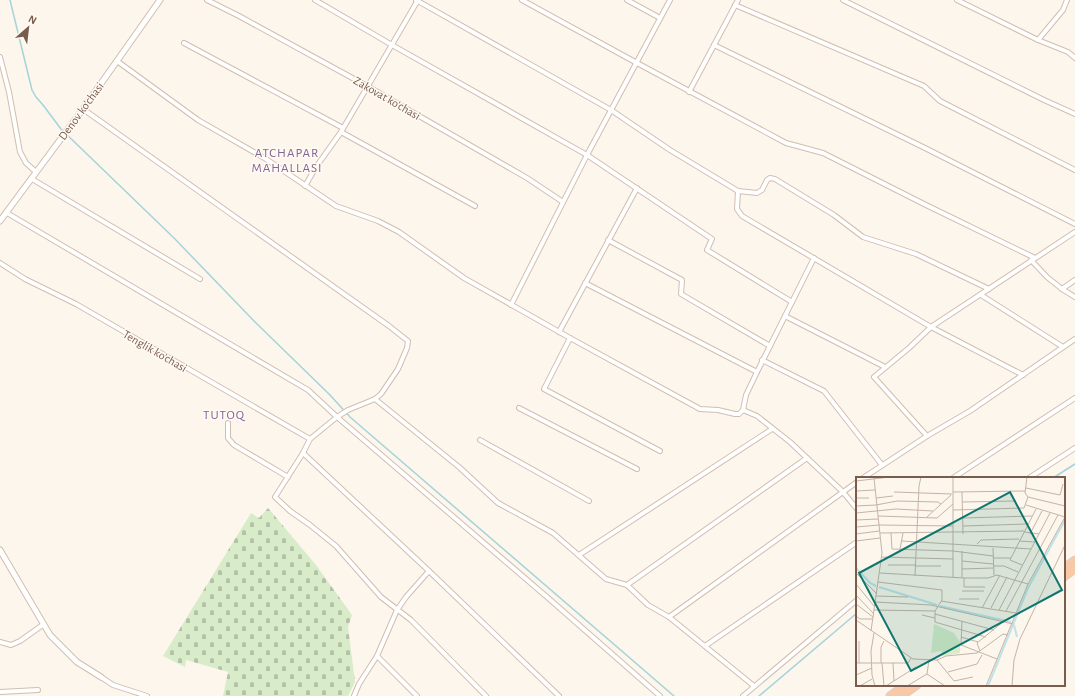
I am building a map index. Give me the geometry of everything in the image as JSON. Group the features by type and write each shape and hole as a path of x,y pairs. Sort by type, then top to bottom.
{"highway":[{"path":"1065,567 1075,560"},
{"path":"1065,576 1075,569"},
{"path":"890,696 904,686"},
{"path":"902,696 915,686"}],"street":[{"name":"Denov ko'chasi","path":"0,222 83,109 160,0"},
{"name":"Zakovat ko'chasi","path":"207,0 367,86 527,178 563,202"},
{"path":"315,0 392,45 587,154 712,239 707,250 792,302"},
{"path":"305,186 316,167 342,130 418,0 611,110 670,150 738,191 758,193 762,190 767,180 770,178 774,179 834,216 863,237 916,254 989,289"},
{"path":"522,0 689,92 786,143 823,153 1033,259 1047,277 1075,297"},
{"path":"627,0 660,18"},
{"path":"510,305 587,154 670,0"},
{"path":"689,92 738,0"},
{"path":"843,0 1075,114"},
{"path":"957,0 1038,40 1068,52 1075,58"},
{"path":"1038,40 1063,10 1068,0"},
{"path":"735,5 924,86 940,101 1075,170"},
{"path":"184,43 342,130 475,206"},
{"path":"714,46 923,147 1075,224"},
{"path":"0,57 9,92 20,152 26,163 36,172"},
{"path":"117,61 198,120 266,159 336,206 378,221 399,232 464,278 558,332 700,409 718,410 734,414 739,414 743,410 746,395 762,360 814,258"},
{"path":"83,109 408,341 407,348 398,369 381,394 375,399 348,410 310,439 303,453 275,497 290,511 336,546 382,597 411,620 486,696"},
{"path":"32,179 200,279"},
{"path":"558,332 637,188"},
{"path":"738,191 736,209 742,216 931,327 1023,375"},
{"path":"7,213 308,390 660,696"},
{"path":"926,436 874,377 909,348 931,327 1075,232"},
{"path":"608,240 682,280 681,294 770,346"},
{"name":"Tenglik ko'chasi","path":"0,263 25,279 76,304 310,439"},
{"path":"1062,289 1075,280"},
{"path":"585,283 757,372"},
{"path":"981,295 1063,347"},
{"path":"785,316 886,367"},
{"path":"570,338 544,389 660,451"},
{"path":"864,477 926,436 970,411 1075,339"},
{"path":"762,360 824,391 882,465"},
{"path":"955,477 1075,398"},
{"path":"375,399 459,467 498,503 553,532 606,579 627,585 648,605 669,617 754,686"},
{"path":"519,408 637,470"},
{"path":"743,410 757,416 790,442 843,492 856,508"},
{"path":"228,423 228,438 234,445 288,477"},
{"path":"578,555 772,429"},
{"path":"480,440 589,501"},
{"path":"1031,477 1075,448"},
{"path":"303,453 559,696"},
{"path":"627,585 806,458"},
{"path":"669,617 856,483"},
{"path":"705,646 856,543"},
{"path":"0,550 50,635 77,662 113,685 133,694 147,696"},
{"path":"354,696 359,684 377,656 397,610 406,597 429,571"},
{"path":"743,696 856,601"},
{"path":"0,642 11,645 20,641 44,624"},
{"path":"377,656 417,696"},
{"path":"0,692 38,690"}],"green space":[{"path":"268,508 316,565 352,615 348,627 355,682 348,696 223,696 228,672 186,660 185,667 163,656 251,513 259,518"}],"waterway":[{"path":"10,0 32,90 61,129 174,238 350,417 674,696"},
{"path":"1055,477 1075,464"},
{"path":"759,696 856,614"}],"district":[{"name":"ATCHAPAR MAHALLASI","path":"287,160"},
{"name":"TUTOQ","path":"224,415"}]}
